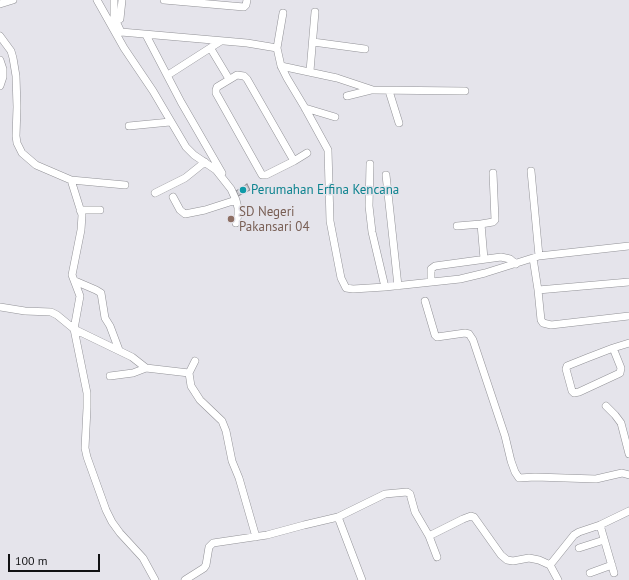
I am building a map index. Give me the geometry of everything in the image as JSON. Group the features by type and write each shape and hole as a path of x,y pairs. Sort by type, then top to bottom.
{"street":[{"path":"0,4 13,0"},
{"path":"97,0 117,37 153,91 170,122 190,151 216,170 237,199"},
{"path":"114,0 114,17 121,32 247,43 277,48"},
{"path":"116,21 120,19 122,0"},
{"path":"164,0 244,7 247,0"},
{"path":"310,71 314,42 315,12"},
{"path":"283,13 277,48 281,66 328,150 330,221 333,241 343,284 349,289 385,288 460,279 536,257 629,246"},
{"path":"146,35 196,128 237,199 238,215 236,223"},
{"path":"0,36 11,51 13,58 17,96 17,143 22,154 36,165 71,180 125,185"},
{"path":"168,75 221,41"},
{"path":"314,42 365,49"},
{"path":"211,48 229,79"},
{"path":"0,60 3,69 3,77 0,86"},
{"path":"281,66 337,78 373,90 465,90"},
{"path":"294,160 244,76 239,74 217,87 216,93 261,174 266,175 308,153"},
{"path":"347,96 373,90"},
{"path":"389,91 398,123"},
{"path":"305,108 335,117"},
{"path":"129,126 170,122"},
{"path":"155,193 185,178 205,162"},
{"path":"370,164 369,206 372,232 385,288"},
{"path":"531,171 538,290 541,320 543,323 546,324 629,316"},
{"path":"457,226 481,224 493,222 495,220 493,173"},
{"path":"386,175 398,286"},
{"path":"71,180 82,215 81,230 72,275 80,296 74,329 87,393 88,408 85,448 99,492 112,522 143,558 155,580"},
{"path":"173,198 182,213 185,214 205,210 237,199"},
{"path":"80,210 100,210"},
{"path":"481,224 484,259"},
{"path":"432,282 431,269 435,266 506,257 516,264"},
{"path":"75,281 101,293 105,318 110,326 119,350"},
{"path":"538,290 629,282"},
{"path":"425,301 434,335 437,337 465,333 469,334 473,340 505,436 510,461 519,478 536,477 596,479 622,473 629,475"},
{"path":"0,306 25,311 51,312 74,329 132,357 146,368"},
{"path":"613,348 621,368 620,372 574,393 572,391 566,369 567,366 613,348 629,343"},
{"path":"196,361 189,372 191,386 196,395 222,421 226,431 232,461 239,478 256,538"},
{"path":"110,376 133,373 146,368 189,372"},
{"path":"606,406 621,423 629,454"},
{"path":"185,580 204,568 206,565 209,548 213,543 256,538 338,517 385,494 407,492 410,494 418,518 429,536 437,558"},
{"path":"550,565 574,535 600,525 629,511"},
{"path":"429,536 462,518 471,516 474,517 501,555 507,560 513,561 528,558 539,560 550,565 558,580"},
{"path":"338,517 362,580"},
{"path":"590,573 613,569 600,525"},
{"path":"579,548 604,540"}],"building":[{"name":"Perumahan Erfina Kencana","path":"247,184 250,190 238,196 236,191"}],"place":[{"name":"Perumahan Erfina Kencana","path":"243,190"},
{"name":"SD Negeri Pakansari 04","path":"231,219"}]}
